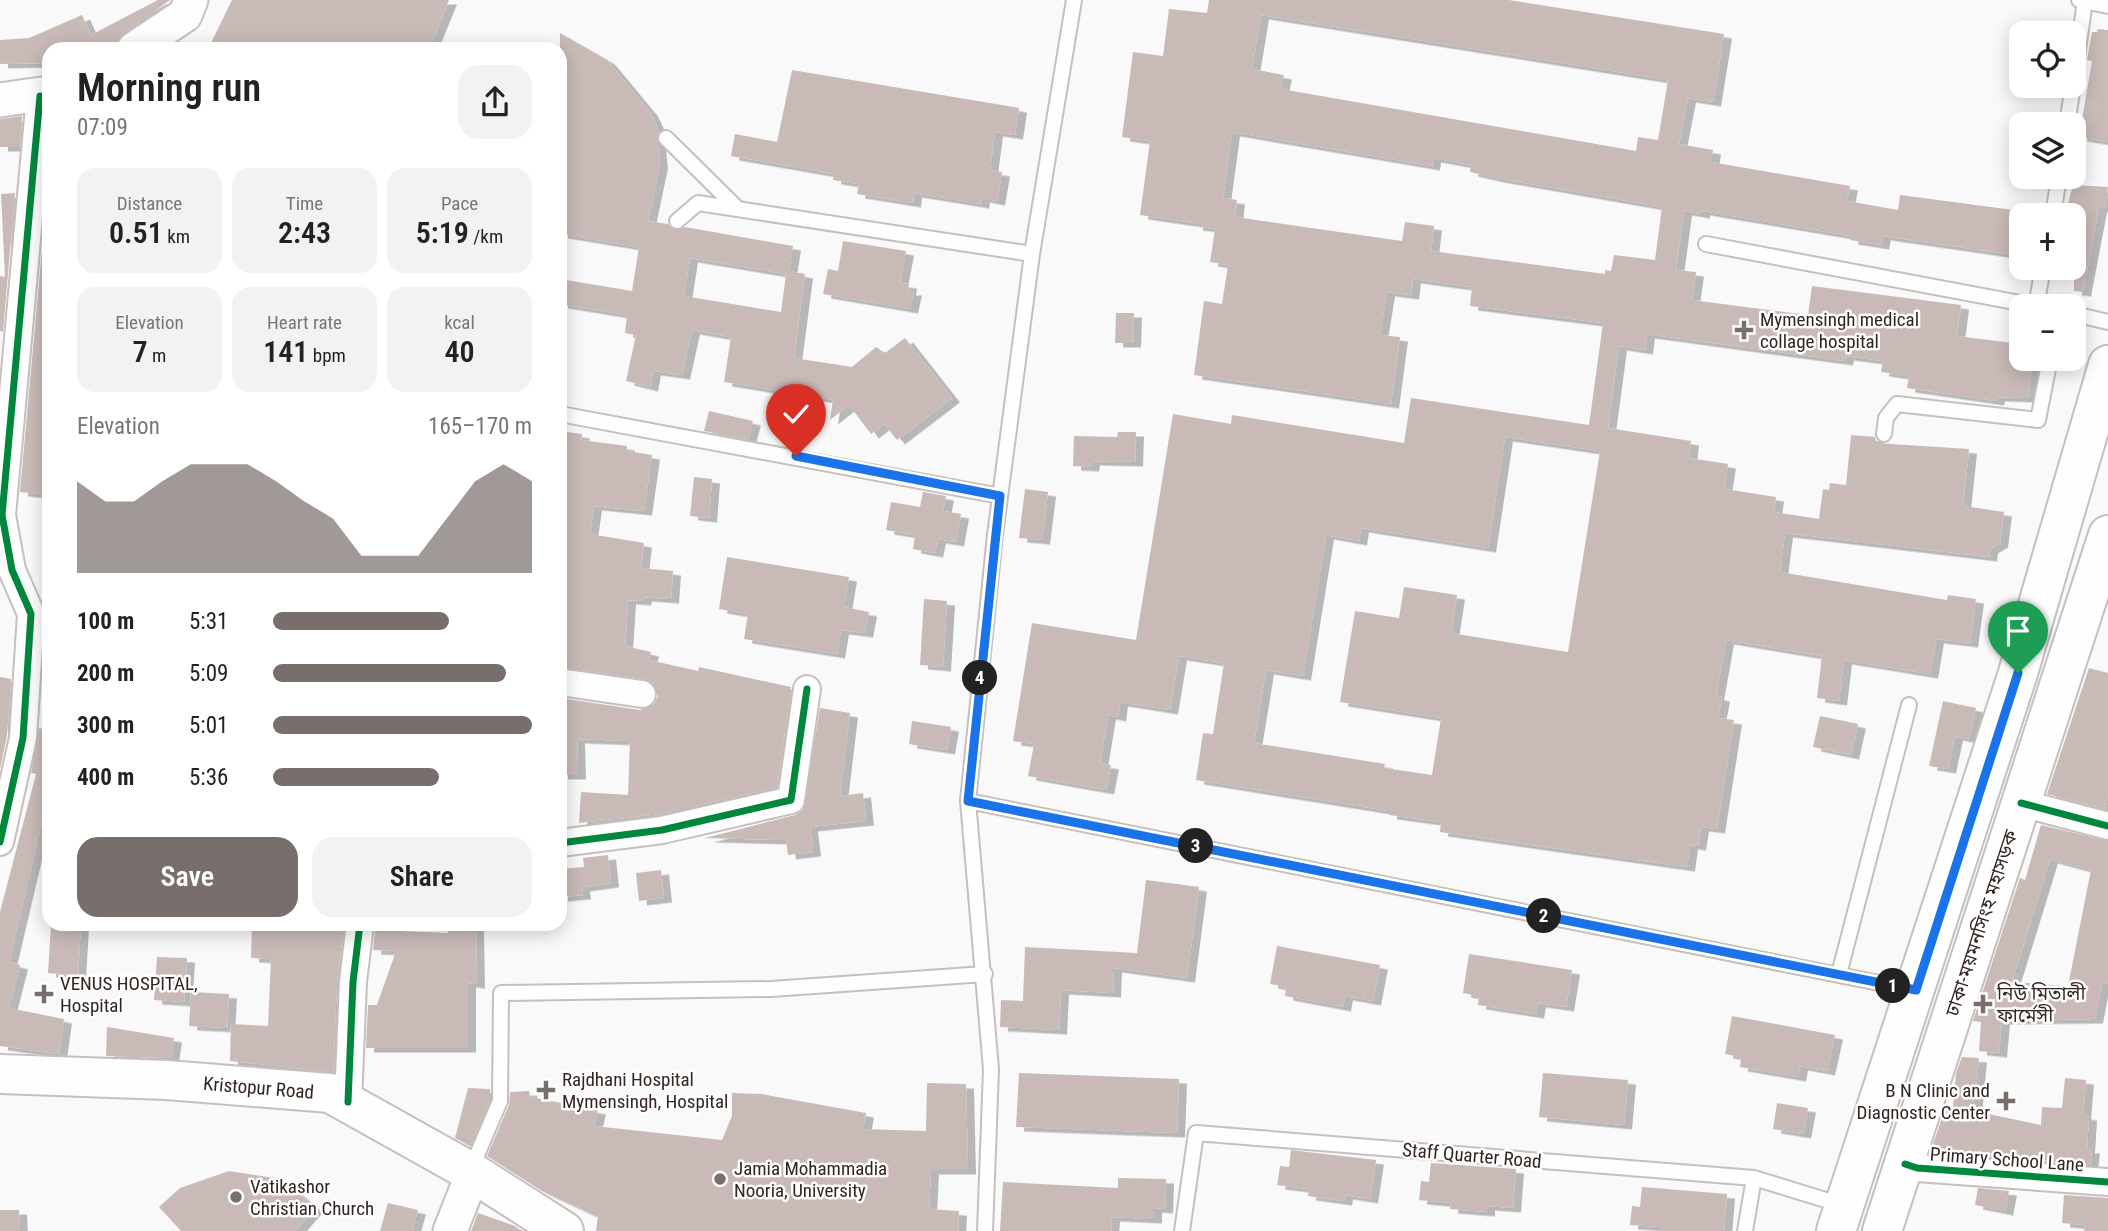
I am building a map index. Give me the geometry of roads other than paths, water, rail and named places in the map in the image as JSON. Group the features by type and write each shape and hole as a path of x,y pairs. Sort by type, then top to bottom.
{"main road":[{"path":"1840,1218 2018,673 2108,365"},
{"name":"ঢাকা-ময়মনসিংহ মহাসড়ক","path":"1882,1231 2108,535"},
{"name":"Kristopur Road","path":"0,1074 167,1080 330,1093 472,1172 564,1231"}],"street":[{"path":"144,42 185,15 191,0"},
{"path":"0,100 42,94"},
{"path":"0,842 23,737 31,614 12,570 2,515 42,114"},
{"path":"567,683 642,694"},
{"path":"567,842 662,830 791,800 807,690"},
{"path":"2021,803 2108,826"},
{"path":"348,1102 353,982 359,931"},
{"name":"Primary School Lane","path":"1905,1164 1917,1168 2108,1182"},
{"path":"450,1231 472,1172"}],"lane":[{"path":"985,1231 991,1069 985,974 968,801 1000,496 1032,254 1074,0"},
{"path":"2079,0 2108,6"},
{"path":"2082,21 2085,1"},
{"path":"666,138 737,209"},
{"path":"677,221 698,203 1032,254"},
{"path":"1706,244 2009,301"},
{"path":"2086,317 2108,322"},
{"path":"1884,434 1886,418 1897,404 2038,420 2048,371"},
{"path":"567,415 1000,496"},
{"path":"1839,974 1909,705"},
{"path":"968,801 1916,990"},
{"path":"472,1172 500,1101 501,993 771,989 985,974"},
{"name":"Staff Quarter Road","path":"1182,1231 1196,1133 1754,1178 1840,1218"},
{"path":"1745,1231 1754,1178"}],"place":[{"name":"Mymensingh medical collage hospital","path":"1744,330"},
{"name":"VENUS HOSPITAL, Hospital","path":"44,994"},
{"name":"নিউ মিতালী ফার্মেসী","path":"1983,1004"},
{"name":"Rajdhani Hospital Mymensingh, Hospital","path":"546,1090"},
{"name":"B N Clinic and Diagnostic Center","path":"2006,1101"},
{"name":"Jamia Mohammadia Nooria, University","path":"720,1179"},
{"name":"Vatikashor Christian Church","path":"236,1197"}]}
